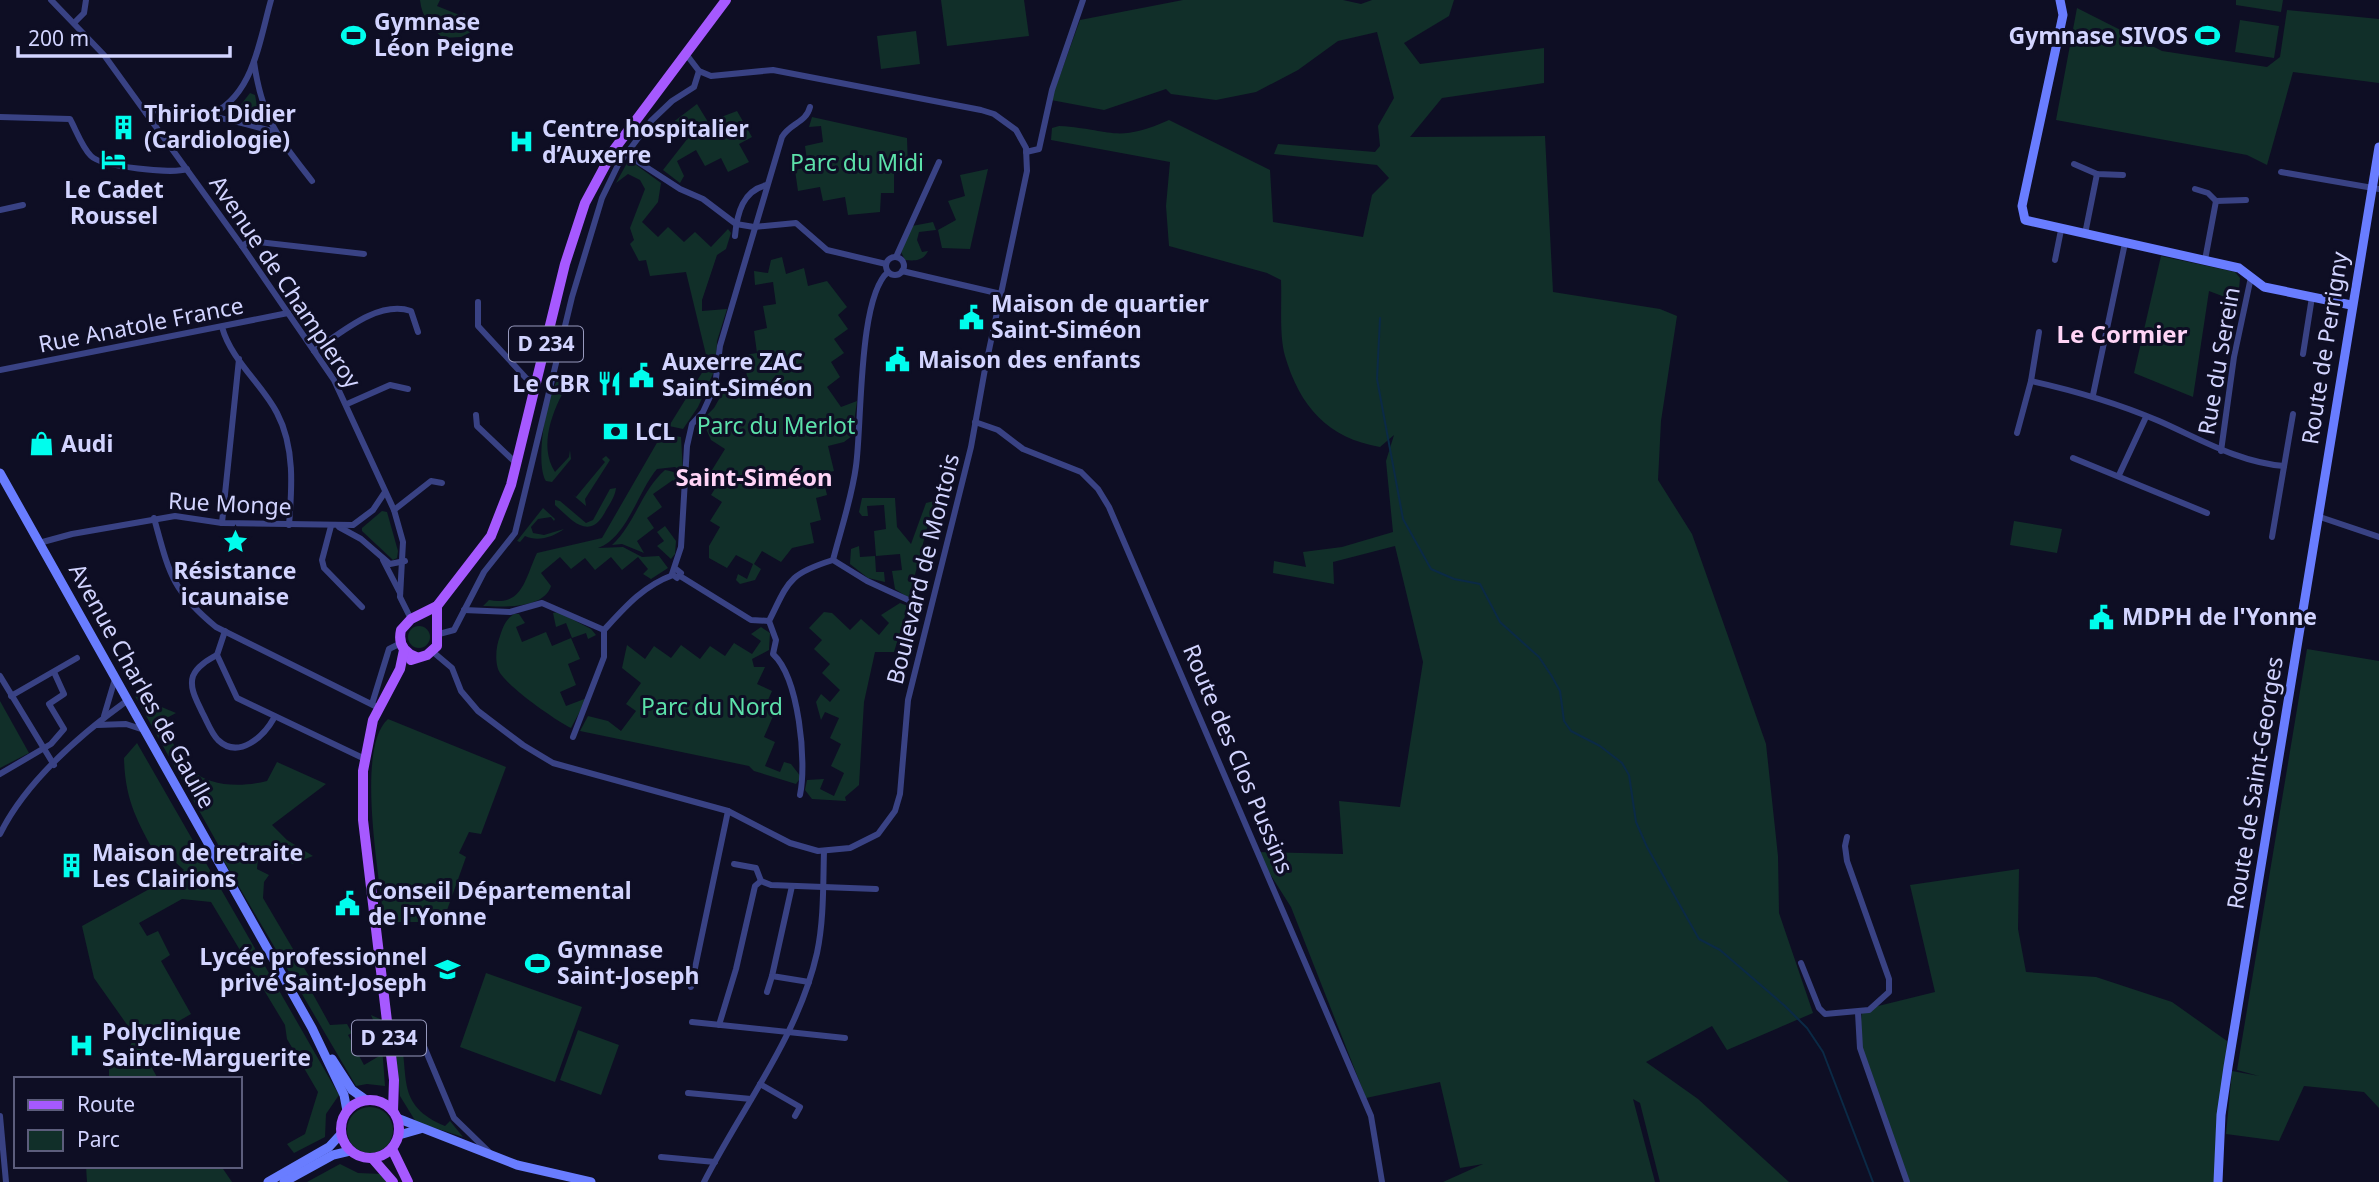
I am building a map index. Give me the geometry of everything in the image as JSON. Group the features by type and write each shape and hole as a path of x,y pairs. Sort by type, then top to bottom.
{"main road":[{"name":"D 234","path":"415,618 437,606 491,536 501,515 568,256 585,202 613,151 726,0"},
{"path":"2060,0 2063,15 2022,217 2029,222 2061,230 2239,268 2264,287 2351,305"},
{"name":"Route de Perrigny","path":"2317,516 2351,305 2376,188 2379,147"},
{"name":"Avenue Charles de Gaulle","path":"0,473 312,1028 352,1090 366,1100"},
{"name":"Route de Saint-Georges","path":"2218,1182 2221,1115 2317,516"},
{"path":"437,606 438,630 438,646 433,652 416,657 402,647 401,629 415,618 426,618 438,630"},
{"name":"D 234","path":"400,669 402,647"},
{"name":"D 234","path":"395,1115 363,820 365,759 375,706 400,669 416,657"},
{"name":"Avenue Charles de Gaulle","path":"312,1028 344,1095 347,1111"},
{"path":"378,1101 392,1092"},
{"path":"268,1182 329,1147 341,1134 347,1111 366,1100 378,1101 395,1115 422,1129 493,1156 529,1168 591,1182"},
{"path":"373,1159 392,1149 399,1135 395,1115"},
{"path":"399,1135 422,1129"},
{"path":"341,1134 350,1151"},
{"path":"392,1149 408,1182"},
{"path":"284,1182 333,1155 350,1151 373,1159 393,1182"}],"street":[{"name":"Avenue de Champleroy","path":"51,0 104,55 242,246 347,404 394,510 403,542 404,561 400,593"},
{"path":"74,23 84,13 86,0"},
{"path":"207,116 234,102 253,60 271,0"},
{"path":"686,54 699,71 711,76 746,70 786,72 981,110 1007,121 1021,138 1026,152 1040,149 1052,90 1083,0"},
{"path":"253,60 258,92 273,131 312,181"},
{"path":"438,630 454,630 484,572 515,533 594,219 626,154 660,111 694,87 699,71"},
{"path":"676,574 682,538 686,459 692,424 702,412 715,386 720,346 785,132 806,118 810,107"},
{"path":"146,113 159,109 207,116 273,131"},
{"path":"0,117 70,118 91,156 103,163 161,170 187,169"},
{"name":"Boulevard de Montois","path":"433,652 452,668 461,691 478,711 548,760 579,772 728,811 790,843 824,851 865,843 883,829 895,811 900,794 908,700 975,422 1026,182 1026,152"},
{"path":"626,154 680,189 703,199 736,224 754,227 796,223 827,250 886,264 896,257 939,162"},
{"path":"2074,164 2097,174 2123,175"},
{"path":"2281,172 2376,188"},
{"path":"2085,234 2097,174"},
{"path":"735,236 736,224 749,191 767,185"},
{"path":"2194,189 2208,193 2216,201 2246,200"},
{"path":"2205,260 2216,201"},
{"path":"0,210 23,205"},
{"path":"2055,260 2061,230"},
{"path":"242,246 250,241 364,254"},
{"path":"2093,395 2125,243"},
{"path":"888,272 896,275 902,271 904,263 896,257"},
{"path":"886,264 888,272"},
{"path":"902,271 1001,294"},
{"path":"833,560 856,468 868,333 877,286 888,272"},
{"name":"Rue du Serein","path":"2221,451 2236,344 2251,277"},
{"path":"2303,354 2312,297"},
{"path":"478,302 478,326 526,378 536,384"},
{"path":"314,351 377,311 401,308 411,311 418,332"},
{"name":"Rue Anatole France","path":"0,370 288,313"},
{"path":"222,327 239,359 277,413 285,432 290,458 289,525"},
{"path":"2017,433 2031,380 2039,332"},
{"path":"222,523 239,359"},
{"path":"2031,380 2093,395 2221,451 2284,466"},
{"path":"347,404 390,385 408,389"},
{"path":"2272,537 2293,414"},
{"path":"476,415 477,426 516,463"},
{"path":"2119,475 2147,417"},
{"name":"Route des Clos Pussins","path":"975,422 998,430 1023,449 1081,472 1098,489 1109,507 1371,1116 1382,1182"},
{"path":"2073,458 2207,513"},
{"path":"394,510 431,481 442,482"},
{"name":"Rue Monge","path":"39,543 154,518 195,517 222,523 354,525 363,519 385,492"},
{"path":"2317,516 2379,537"},
{"path":"154,518 177,589 194,610 225,631 375,706 389,649 402,647"},
{"path":"362,607 324,568 322,560 334,526 361,539 390,564 404,561"},
{"path":"382,558 400,593 402,605 415,618"},
{"path":"833,560 867,581 917,604"},
{"path":"800,795 804,771 793,694 780,661 773,654 776,640 769,621 787,582 795,574 833,560"},
{"path":"676,574 751,620 769,621"},
{"path":"573,737 604,657 604,630 634,597 653,582 676,574"},
{"path":"464,610 510,611 542,603 604,630"},
{"path":"225,631 217,654 197,668 192,678 194,697 215,738 231,746 247,745 266,733 274,718"},
{"path":"217,654 237,698 274,718 365,759"},
{"path":"11,696 76,658"},
{"path":"0,774 42,750 64,729 49,704 64,694 54,671"},
{"path":"0,676 42,750 54,765"},
{"path":"103,718 116,679"},
{"path":"0,834 16,809 54,765 95,725 128,700"},
{"path":"95,725 126,724 144,730"},
{"path":"691,987 728,811"},
{"path":"1801,963 1819,1008 1825,1014 1858,1013 1885,999 1889,992 1889,979 1847,861 1847,837"},
{"path":"704,1182 788,1032 809,982 821,930 824,851"},
{"path":"734,864 756,868 761,881"},
{"path":"719,1025 736,969 755,886 761,881 792,886 876,889"},
{"path":"767,992 792,886"},
{"path":"772,975 809,982"},
{"path":"1858,1013 1860,1048 1908,1182"},
{"path":"692,1022 845,1038"},
{"path":"387,1028 406,1028 423,1044 454,1118 493,1156"},
{"path":"760,1084 800,1107 795,1115"},
{"path":"688,1093 751,1099"},
{"path":"0,1116 6,1182"},
{"path":"661,1157 715,1162"}],"green space":[{"path":"420,0 440,0 437,6 462,16 464,13 477,29 461,37 443,38 427,21"},
{"path":"941,0 1024,0 1029,36 947,46"},
{"path":"1183,0 1343,0 1361,4 1372,0 1454,0 1449,16 1404,43 1420,64 1544,48 1544,83 1442,98 1410,137 1545,136 1553,292 1660,309 1677,316 1661,421 1658,480 1692,534 1766,744 1778,856 1779,913 1813,1013 1727,1050 1712,1026 1646,1062 1698,1099 1789,1182 1660,1182 1640,1103 1633,1099 1655,1182 1443,1182 1483,1164 1460,1168 1440,1082 1366,1098 1291,907 1256,852 1343,854 1339,801 1400,807 1423,662 1395,546 1333,562 1334,584 1273,573 1274,561 1306,567 1303,552 1342,547 1393,532 1386,461 1394,435 1380,447 1362,443 1331,428 1308,405 1291,374 1283,347 1281,280 1267,273 1169,246 1166,206 1170,162 1051,140 1052,128 1059,126 1124,133 1169,120 1270,170 1273,222 1363,237 1372,195 1389,178 1377,165 1274,154 1278,144 1375,152 1380,146 1378,126 1394,98 1377,32 1338,41 1298,70 1256,92 1216,100 1171,94 1166,89 1104,110 1051,100 1080,20"},
{"path":"2236,0 2283,0 2281,12 2236,5"},
{"path":"2077,8 2162,51 2267,67 2280,57 2287,10 2379,19 2379,83 2293,72 2267,165 2247,155 2056,120"},
{"path":"2240,20 2279,26 2274,58 2235,52"},
{"path":"916,31 920,64 881,69 877,36"},
{"path":"250,93 255,95 259,117 249,121 240,118 236,111"},
{"path":"697,104 708,122 737,111 752,137 739,144 749,162 728,172 721,158 705,166 696,150 677,161 684,176 680,183 663,170 688,138 672,123"},
{"name":"Parc du Midi","path":"812,117 907,138 908,168 894,168 894,193 881,193 880,212 848,215 845,197 823,201 820,187 798,191 795,170 808,167 805,146 823,142 821,126 809,127"},
{"path":"632,162 661,183 658,202 642,222 658,237 668,227 684,242 695,232 711,247 728,229 731,233 726,249 717,255 702,300 702,311 727,309 717,341 716,367 698,407 683,429 669,426 708,363 686,272 650,276 646,260 639,261 630,244 634,240 630,228 645,189 640,180 628,174 616,183 627,163"},
{"path":"988,169 970,249 942,248 938,230 956,220 948,201 965,196 960,175"},
{"path":"933,222 936,230 919,232 917,240 922,252 928,251 924,257 905,260 901,252 912,226"},
{"path":"2161,256 2235,272 2240,278 2238,302 2209,291 2193,397 2134,373"},
{"name":"Parc du Merlot","path":"782,257 786,274 804,268 808,286 827,281 847,307 838,315 848,329 834,339 844,353 831,362 840,377 827,387 841,407 857,401 852,436 844,442 828,446 834,471 822,474 827,495 816,498 821,520 810,523 814,543 792,548 781,562 762,551 754,564 761,569 755,580 740,584 736,580 738,574 747,579 753,564 736,555 727,568 709,558 709,546 720,527 710,521 722,502 711,495 723,476 712,470 725,449 711,440 702,420 714,408 730,380 747,377 744,355 757,353 754,331 767,328 763,306 776,304 773,282 755,285 754,271 768,273 771,260"},
{"path":"559,378 567,385 549,428 548,451 555,472 569,457 570,450 571,459 552,482 546,481 543,472 542,445 546,413"},
{"path":"662,434 681,437 683,472 675,467 657,469 617,535 598,548 623,547 642,557 659,556 668,568 651,579 643,574 648,569 638,557 622,570 611,557 595,570 585,558 571,569 560,557 541,573 551,586 547,594 540,599 522,605 483,606 489,600 500,601 516,595 526,581 537,553 602,538"},
{"path":"606,456 610,460 585,499 586,506 572,494 576,497 605,462 602,459"},
{"path":"665,470 679,476 680,490 673,480 653,494 662,507 647,518 654,528 637,541 644,553 622,544 612,545 627,527 657,478"},
{"path":"616,488 604,514 592,526 580,525 555,505 555,500 560,501 586,523 593,520 610,489"},
{"path":"862,498 895,498 897,527 911,544 926,503 934,501 909,598 895,589 892,571 902,570 900,554 876,556 874,531 886,529 884,505 867,506 868,516 862,516 859,512"},
{"path":"543,508 555,519 538,519 531,527 533,533 544,535 564,529 545,538 525,536 520,542 517,541"},
{"path":"382,511 387,512 398,551 397,558 393,560 362,531 362,528"},
{"path":"2014,521 2062,529 2057,553 2010,545"},
{"path":"665,526 676,541 675,554 671,559 657,546 664,541 657,532"},
{"path":"859,546 860,557 875,556 876,572 884,572 885,582 868,578 850,564 851,549"},
{"path":"900,603 908,606 894,652 875,652 864,702 859,785 845,797 846,801 812,799 805,790 807,780 824,779 820,789 834,796 844,773 831,766 841,744 830,738 839,718 825,712 821,720 816,702 821,694 830,702 840,690 822,673 830,664 814,649 822,640 809,628 824,612 832,613 850,630 861,619 879,635 889,623 881,615"},
{"path":"558,612 591,629 596,635 588,639 586,633 572,638 566,623 556,627 553,613"},
{"path":"514,614 519,614 525,623 516,627 522,642 546,632 552,646 571,638 580,659 568,664 576,685 560,692 566,706 587,698 571,728 519,692 498,669 496,657 499,640 505,624"},
{"path":"415,626 423,626 430,633 430,641 423,648 415,648 408,641 408,633"},
{"name":"Parc du Nord","path":"761,627 770,633 769,650 752,659 754,667 765,667 757,684 772,691 764,709 774,714 764,737 775,742 765,766 780,772 784,762 791,764 801,777 796,784 754,771 749,766 580,731 588,716 608,721 621,731 636,711 626,704 641,683 622,668 627,645 645,659 654,646 671,658 681,645 700,659 710,646 725,656 734,643 752,654 761,641 751,634"},
{"path":"2307,649 2379,661 2379,1108 2364,1092 2304,1086 2279,1141 2226,1134 2232,1071 2259,1076 2237,1070"},
{"path":"135,696 176,713 161,721 186,763 206,779 237,785 267,781 277,762 326,784 272,825 287,840 313,856 292,864 280,845 258,858 257,869 269,875 264,882 263,898 313,983 309,987 330,1025 347,1024 352,1033 348,1035 364,1065 381,1055 378,1031 371,1015 380,1019 385,1086 356,1086 218,851 220,848"},
{"path":"0,701 29,753 0,768"},
{"path":"388,719 506,767 481,834 469,832 459,853 466,857 446,913 439,911 437,915 427,912 422,922 384,922 371,784 378,734"},
{"path":"137,743 339,1095 326,1114 325,1137 294,1153 287,1144 305,1134 318,1092 287,1039 285,1025 211,902 182,899 139,923 147,936 158,931 170,955 161,961 191,1014 139,1044 157,1077 109,1077 109,1058 125,1056 135,1036 94,978 82,926 184,870 174,861 157,857 133,810 124,758"},
{"path":"2019,869 2018,929 2026,972 2096,977 2172,1002 2227,1041 2215,1182 1909,1182 1859,1044 1862,1010 1935,992 1910,885"},
{"path":"486,973 582,1007 555,1082 460,1047"},
{"path":"578,1030 619,1045 601,1095 560,1080"},
{"path":"400,1036 405,1077 411,1099 429,1118 445,1126 450,1121 463,1137 416,1122 400,1096 395,1046"},
{"path":"370,1107 386,1114 393,1130 386,1146 370,1153 354,1146 347,1130 354,1114"},
{"path":"340,1164 358,1173 382,1174 388,1182 307,1182"},
{"path":"86,1168 222,1168 232,1182 87,1182"}],"waterway":[{"path":"1380,318 1377,379 1403,519 1431,569 1454,579 1480,584 1500,622 1539,657 1551,675 1560,691 1564,721 1571,731 1600,746 1622,763 1629,775 1636,822 1647,847 1699,939 1720,950 1807,1028 1823,1052 1873,1182"}],"place":[{"name":"Gymnase Léon Peigne","path":"354,35"},
{"name":"Gymnase SIVOS","path":"2208,36"},
{"name":"Thiriot Didier (Cardiologie)","path":"124,127"},
{"name":"Centre hospitalier d’Auxerre","path":"522,142"},
{"name":"Le Cadet Roussel","path":"114,160"},
{"name":"Maison de quartier Saint-Siméon","path":"971,317"},
{"name":"Maison des enfants","path":"898,360"},
{"name":"Auxerre ZAC Saint-Siméon","path":"642,375"},
{"name":"Le CBR","path":"610,384"},
{"name":"LCL","path":"615,432"},
{"name":"Audi","path":"41,444"},
{"name":"Résistance icaunaise","path":"235,541"},
{"name":"MDPH de l'Yonne","path":"2102,617"},
{"name":"Maison de retraite Les Clairions","path":"72,866"},
{"name":"Conseil Départemental de l'Yonne","path":"348,904"},
{"name":"Gymnase Saint-Joseph","path":"537,963"},
{"name":"Lycée professionnel privé Saint-Joseph","path":"447,970"},
{"name":"Polyclinique Sainte-Marguerite","path":"82,1045"}],"district":[{"name":"Le Cormier","path":"2122,335"},
{"name":"Saint-Siméon","path":"754,478"}]}
